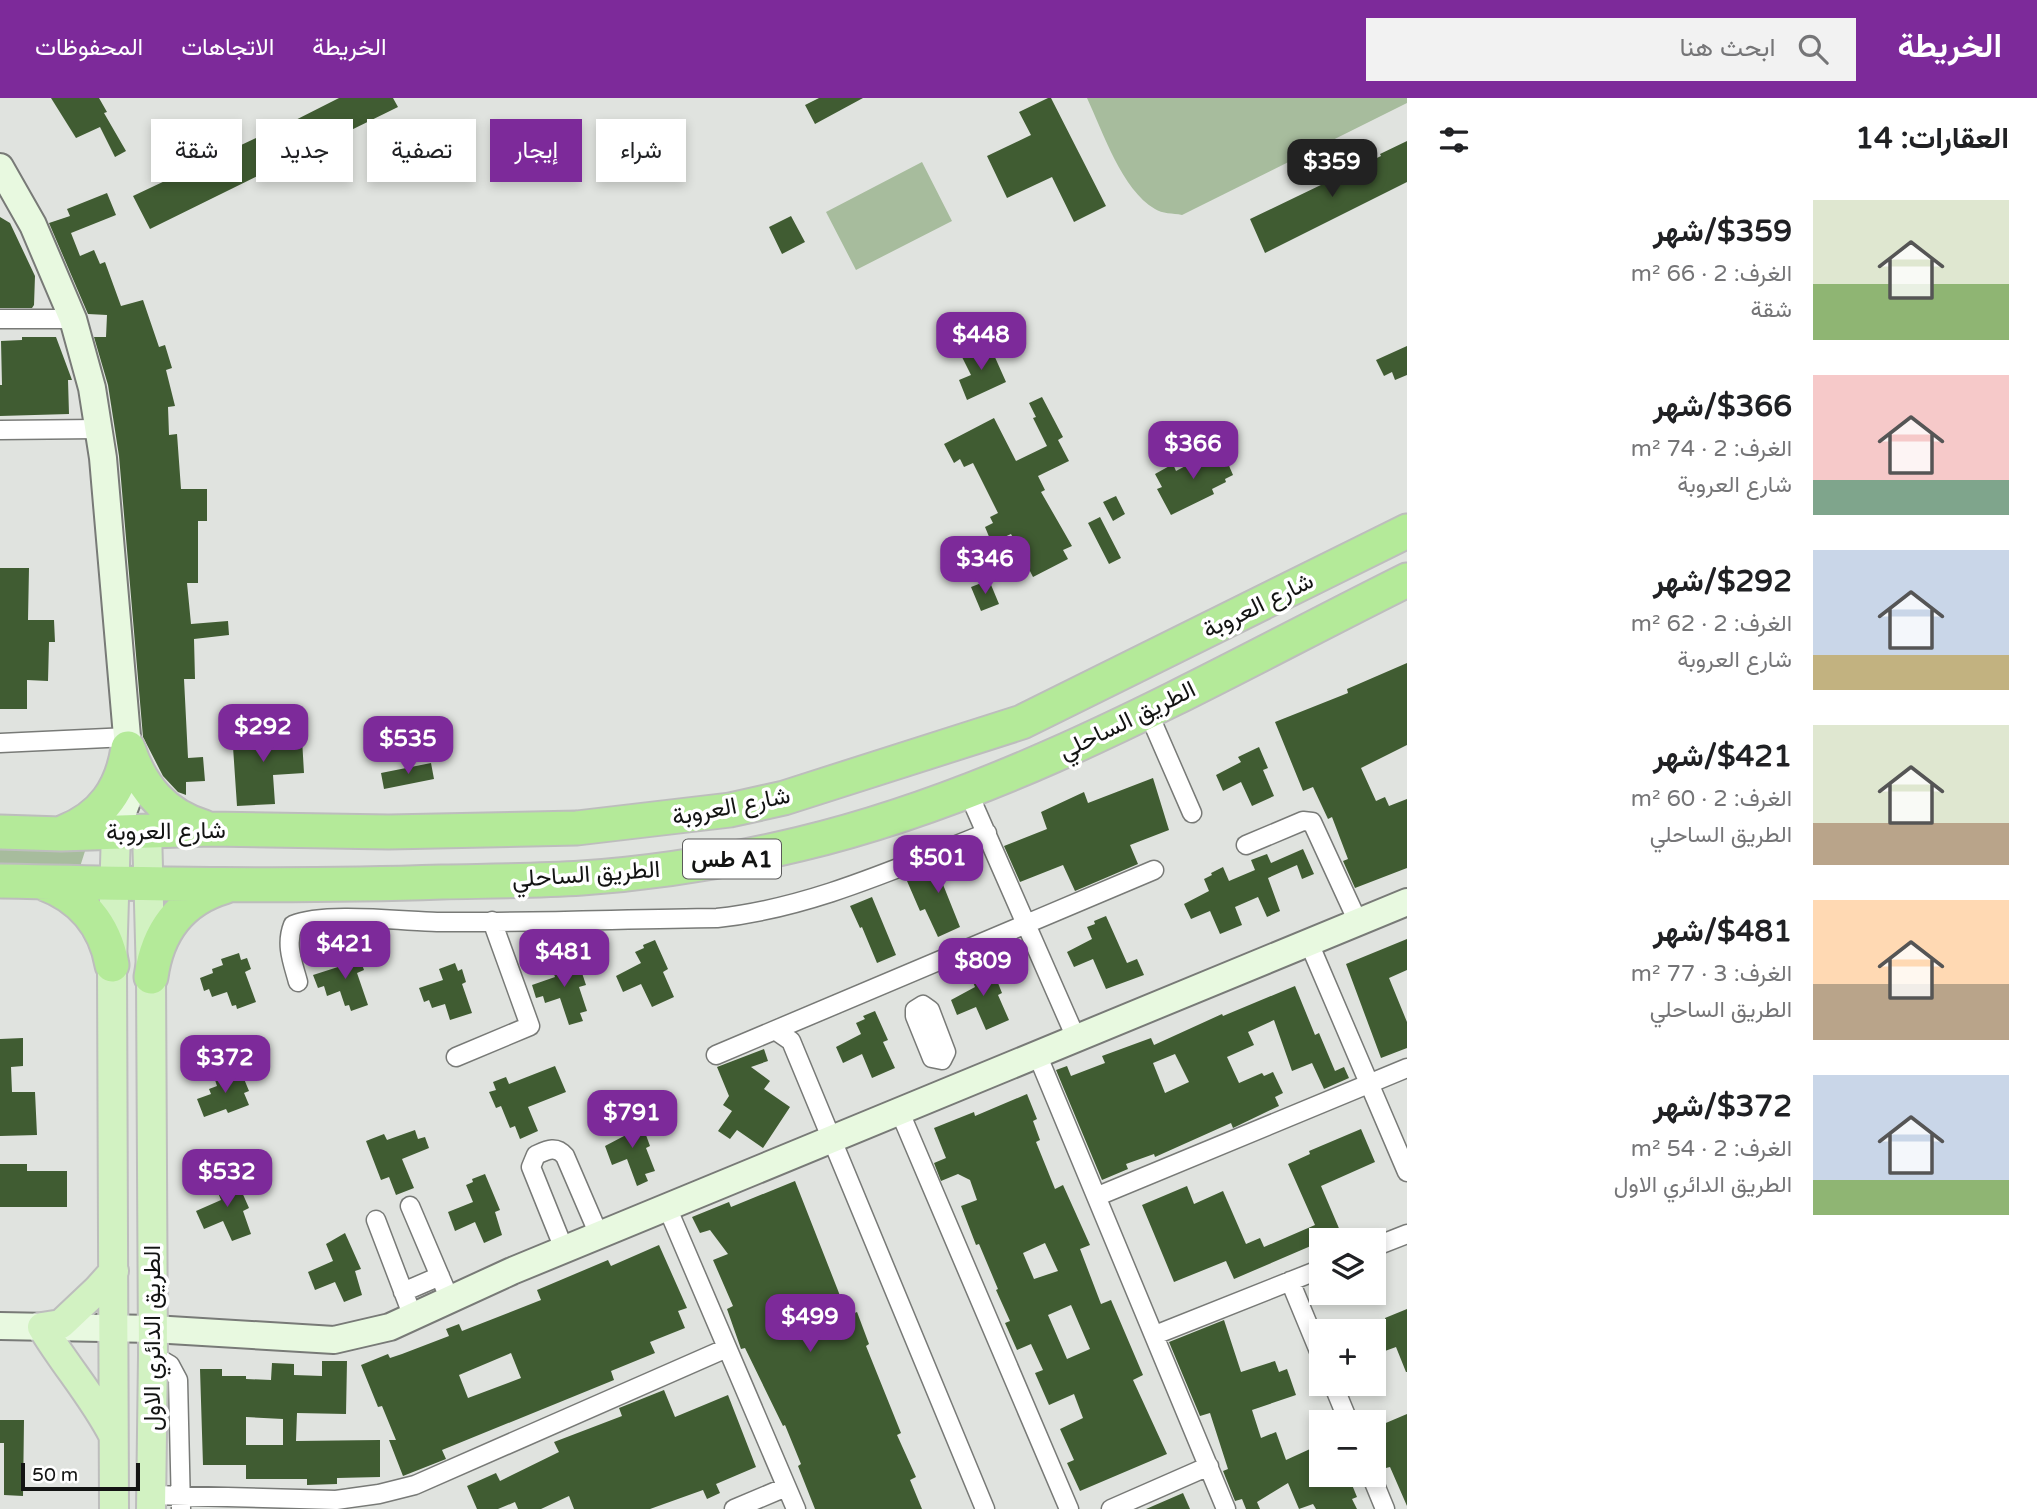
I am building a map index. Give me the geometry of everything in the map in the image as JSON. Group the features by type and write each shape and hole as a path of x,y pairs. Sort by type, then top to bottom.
{"highway":[{"name":"شارع العروبة","path":"0,832 61,834 210,829 389,832 577,828 730,810 784,798 1022,722 1407,531"},
{"name":"الطريق الساحلي","path":"0,881 229,886 581,878 734,858 803,843 968,792 1080,745 1405,586"},
{"path":"128,742 141,780 158,800 178,816 210,829"},
{"path":"61,834 95,815 109,801 119,785 125,767 128,742"},
{"path":"635,822 629,845 640,872"},
{"path":"547,879 557,867 561,852 558,839 550,828"},
{"path":"40,882 67,894 89,913 105,937 112,965"},
{"path":"151,976 153,958 168,925 195,899 229,886"}],"main road":[{"name":"الطريق الدائري الاول","path":"132,831 132,883 151,976 151,1502"},
{"name":"الطريق الدائري الاول","path":"114,1509 112,965 132,883"},
{"path":"114,1271 61,1324 41,1327 57,1353 95,1402 114,1437"}],"street":[{"path":"0,167 8,199 33,225 73,319 92,388 103,457 128,742 132,831"},
{"path":"0,319 73,319"},
{"path":"0,430 97,429"},
{"path":"1148,712 1192,813"},
{"path":"0,743 128,742"},
{"path":"968,792 1076,1038"},
{"path":"1246,845 1303,821 1312,822 1358,922"},
{"path":"298,982 289,947 289,935 293,925 300,922 347,919 492,921 717,918 746,915 796,904 870,879 987,833"},
{"path":"716,1055 1154,870"},
{"path":"0,1326 114,1329 153,1342 334,1340 364,1334 413,1318 512,1270 1407,902"},
{"path":"456,1057 530,1026 492,921"},
{"path":"1309,943 1407,1172"},
{"path":"775,1030 791,1041 985,1509"},
{"path":"1037,1054 1226,1509"},
{"path":"942,1060 953,1088"},
{"path":"1098,1196 1407,1068"},
{"path":"899,1110 1069,1509"},
{"path":"564,1250 531,1167 536,1156 551,1149 559,1150 565,1156 599,1236"},
{"path":"410,1206 450,1300"},
{"path":"667,1207 796,1509"},
{"path":"376,1220 413,1318"},
{"path":"1386,1242 1407,1234"},
{"path":"1155,1335 1309,1274"},
{"path":"403,1292 440,1276"},
{"path":"1290,1281 1309,1327"},
{"path":"153,1342 177,1380 181,1503"},
{"path":"151,1502 337,1504 415,1485 727,1348"},
{"path":"1111,1509 1209,1466"},
{"path":"734,1509 786,1487"},
{"path":"1376,1487 1385,1509"}],"green space":[{"path":"1087,98 1407,98 1407,103 1182,215 1158,211 1133,188 1115,159"},
{"path":"922,162 952,221 856,270 826,212"},
{"path":"0,846 86,848 79,870 0,869"}],"building":[{"path":"51,98 99,98 107,112 104,113 126,151 115,157 100,127 76,138"},
{"path":"339,98 393,98 398,107 374,119 367,119 367,122 353,129 353,119 298,119"},
{"path":"819,98 863,98 815,124 805,105"},
{"path":"1051,98 1106,206 1074,222 1052,177 1007,198 987,156 1031,135 1019,112"},
{"path":"256,138 256,177 150,229 133,196 163,182 242,182 242,145"},
{"path":"1407,141 1407,182 1265,253 1250,219"},
{"path":"107,193 116,215 71,233 80,256 94,250 100,264 105,262 121,306 143,300 159,347 165,345 172,368 166,370 175,406 168,407 169,435 177,434 181,489 207,489 207,521 198,521 198,583 187,583 191,624 228,621 229,635 194,639 195,679 184,679 188,758 203,757 205,781 186,782 186,795 178,792 163,776 143,737 119,456 108,385 94,337 106,337 107,315 88,314 49,223 70,216 67,209"},
{"path":"791,216 805,242 782,254 769,227"},
{"path":"0,217 10,223 35,276 32,308 0,308"},
{"path":"22,337 56,337 72,380 68,380 69,414 0,416 1,341 22,340"},
{"path":"985,342 1006,382 967,400 959,380 971,375 960,353"},
{"path":"1407,346 1407,375 1395,380 1392,372 1384,376 1376,360"},
{"path":"1042,397 1063,437 1058,440 1069,461 1038,476 1045,490 1041,492 1072,546 1063,550 1068,559 1033,577 1011,534 1000,539 998,536 990,539 985,527 993,523 990,517 998,513 973,463 964,467 960,459 954,463 944,444 994,418 1016,461 1047,446 1033,418 1036,417 1029,403"},
{"path":"1221,447 1233,475 1212,489 1214,494 1171,515 1157,489 1162,487 1155,474 1173,464 1176,471"},
{"path":"1116,496 1125,514 1113,521 1103,502"},
{"path":"1100,517 1121,558 1109,564 1088,523"},
{"path":"0,568 29,568 28,620 54,620 55,642 49,642 48,681 27,680 27,709 0,709"},
{"path":"989,580 999,604 981,611 971,587"},
{"path":"1407,663 1407,745 1361,768 1376,801 1385,797 1389,806 1407,799 1407,868 1355,888 1343,861 1348,859 1332,817 1328,819 1313,787 1303,791 1275,722 1348,693 1347,689"},
{"path":"281,730 282,740 302,739 304,773 273,775 275,804 237,806 232,732"},
{"path":"1259,747 1268,768 1263,770 1274,796 1252,806 1241,782 1223,791 1216,775 1241,762 1238,757"},
{"path":"431,763 434,779 384,789 381,773"},
{"path":"1153,778 1169,830 1130,845 1138,864 1075,891 1063,865 1020,882 1004,846 1047,829 1041,812 1084,792 1088,803"},
{"path":"1303,849 1314,874 1302,879 1297,865 1268,878 1280,911 1267,917 1258,897 1235,907 1242,925 1220,934 1210,911 1191,919 1184,904 1209,891 1204,879 1212,875 1211,873 1223,867 1229,881 1255,870 1251,860 1267,854 1271,863"},
{"path":"961,857 968,871 942,882 960,927 938,937 925,909 920,911 907,881"},
{"path":"872,897 896,955 877,963 850,906"},
{"path":"1106,916 1127,963 1137,959 1144,975 1106,989 1093,959 1074,967 1067,952 1092,939 1087,927"},
{"path":"1407,939 1407,970 1389,978 1407,1022 1407,1048 1381,1058 1346,964"},
{"path":"655,940 668,969 663,972 674,997 652,1007 641,984 623,992 616,976 641,963 635,952"},
{"path":"239,953 241,960 247,958 251,969 245,972 256,1002 237,1009 236,1005 232,1006 227,992 212,997 209,989 204,991 200,978 223,965 221,959"},
{"path":"351,953 352,958 359,956 364,970 357,973 368,1005 351,1011 349,1005 345,1006 340,991 327,996 324,986 318,988 313,975 338,967 335,959"},
{"path":"561,956 563,964 570,962 571,967 579,964 586,985 579,987 587,1011 580,1013 583,1021 569,1025 560,998 545,1003 543,996 536,998 532,985 555,977 549,960"},
{"path":"455,963 458,971 462,969 466,982 462,984 472,1013 450,1020 445,1004 432,1008 429,1000 424,1002 419,988 443,980 439,969"},
{"path":"990,963 1002,993 998,995 1009,1020 986,1030 976,1007 957,1015 951,1000 975,987 970,975"},
{"path":"1295,986 1315,1035 1319,1033 1335,1071 1344,1067 1349,1078 1324,1089 1312,1063 1292,1071 1274,1020 1248,1032 1254,1045 1227,1057 1239,1083 1262,1073 1264,1076 1273,1072 1283,1093 1275,1097 1279,1106 1233,1128 1231,1123 1155,1157 1154,1154 1126,1164 1128,1169 1102,1180 1056,1070 1067,1066 1071,1076 1105,1063 1102,1056 1151,1038 1154,1045 1222,1014 1223,1016","holes":["1175,1054 1189,1082 1165,1093 1153,1063"]},
{"path":"875,1011 888,1040 883,1042 895,1068 872,1078 862,1054 843,1063 836,1047 861,1034 856,1023 865,1019 863,1016"},
{"path":"23,1038 23,1066 11,1067 12,1092 35,1092 37,1135 0,1136 0,1039"},
{"path":"764,1049 768,1061 751,1067 770,1081 764,1089 790,1107 763,1148 737,1130 730,1139 718,1131 732,1111 723,1105 729,1096 717,1067"},
{"path":"555,1066 566,1092 528,1107 538,1131 520,1139 515,1126 510,1128 501,1106 496,1108 489,1092 496,1090 493,1082 506,1077 509,1084"},
{"path":"235,1069 237,1076 242,1074 249,1091 244,1093 249,1105 228,1113 226,1109 204,1117 197,1099 211,1094 209,1089 217,1086 214,1077"},
{"path":"1027,1094 1037,1119 1033,1121 1040,1140 1036,1142 1055,1189 1063,1185 1090,1245 1080,1249 1101,1304 1111,1300 1143,1375 1133,1380 1167,1454 1080,1491 1067,1463 1074,1460 1060,1429 1083,1418 1074,1394 1049,1405 1035,1373 1043,1370 1031,1344 1017,1350 1005,1323 1010,1321 996,1290 998,1289 979,1244 976,1245 961,1206 977,1200 970,1180 958,1174 941,1181 934,1163 946,1158 934,1128 974,1112 975,1116","holes":["1045,1243 1058,1271 1034,1279 1023,1253","1071,1305 1090,1349 1067,1359 1048,1315"]},
{"path":"639,1116 650,1146 646,1148 655,1171 645,1174 648,1181 637,1186 627,1159 612,1165 605,1146 624,1136 619,1123"},
{"path":"1361,1129 1375,1162 1321,1186 1339,1228 1309,1228 1309,1247 1234,1279 1226,1261 1174,1282 1142,1205 1187,1186 1194,1204 1223,1191 1246,1244 1260,1238 1264,1247 1315,1225 1288,1164 1310,1154 1309,1151"},
{"path":"415,1130 418,1139 425,1137 429,1148 402,1159 414,1188 396,1195 389,1177 381,1180 366,1141 384,1134 387,1140"},
{"path":"0,1164 27,1164 27,1171 67,1171 67,1207 0,1207"},
{"path":"233,1172 249,1208 243,1211 251,1234 232,1241 223,1221 204,1229 196,1211 221,1200 214,1183"},
{"path":"485,1174 500,1210 495,1212 502,1235 484,1243 475,1222 455,1231 448,1212 473,1202 466,1185 473,1182 472,1179"},
{"path":"795,1181 848,1316 857,1312 869,1344 866,1346 901,1433 897,1435 916,1477 910,1480 922,1509 815,1509 785,1425 783,1426 745,1348 741,1349 727,1309 733,1306 713,1260 728,1254 710,1230 700,1233 692,1217 729,1202 731,1207"},
{"path":"345,1233 361,1269 355,1271 362,1295 344,1302 335,1282 315,1290 308,1272 333,1261 326,1244"},
{"path":"659,1245 687,1308 678,1311 685,1328 650,1342 655,1353 611,1371 614,1380 442,1450 446,1459 403,1476 389,1440 396,1440 382,1406 378,1407 361,1365 388,1354 390,1358 449,1336 446,1329 459,1324 462,1331 541,1300 537,1290 608,1260 611,1266","holes":["511,1353 521,1378 468,1398 459,1375"]},
{"path":"1407,1309 1407,1372 1396,1347 1386,1351 1385,1318"},
{"path":"1224,1320 1241,1372 1275,1361 1279,1372 1287,1369 1296,1395 1252,1410 1261,1438 1276,1432 1286,1460 1309,1449 1309,1487 1353,1487 1357,1497 1352,1499 1357,1509 1316,1509 1313,1504 1299,1509 1288,1483 1257,1502 1260,1509 1246,1509 1242,1499 1235,1501 1223,1471 1228,1469 1210,1413 1200,1416 1169,1342"},
{"path":"322,1361 347,1361 346,1414 297,1413 296,1441 380,1440 380,1477 337,1478 337,1484 307,1485 307,1479 246,1479 246,1465 203,1465 200,1369 222,1369 222,1376 271,1380 272,1363 294,1364 294,1375 322,1376","holes":["246,1417 283,1419 283,1445 246,1445"]},
{"path":"664,1390 675,1417 728,1395 756,1467 716,1484 720,1493 707,1499 703,1490 650,1509 574,1509 569,1496 541,1509 518,1509 515,1502 498,1509 477,1509 467,1486 496,1473 500,1481 559,1452 554,1442 622,1416 619,1408"},
{"path":"1407,1414 1407,1506 1390,1467 1386,1468 1386,1423"},
{"path":"0,1420 24,1420 23,1496 4,1495 4,1443 0,1443"},
{"path":"1183,1493 1190,1509 1146,1509"}]}
